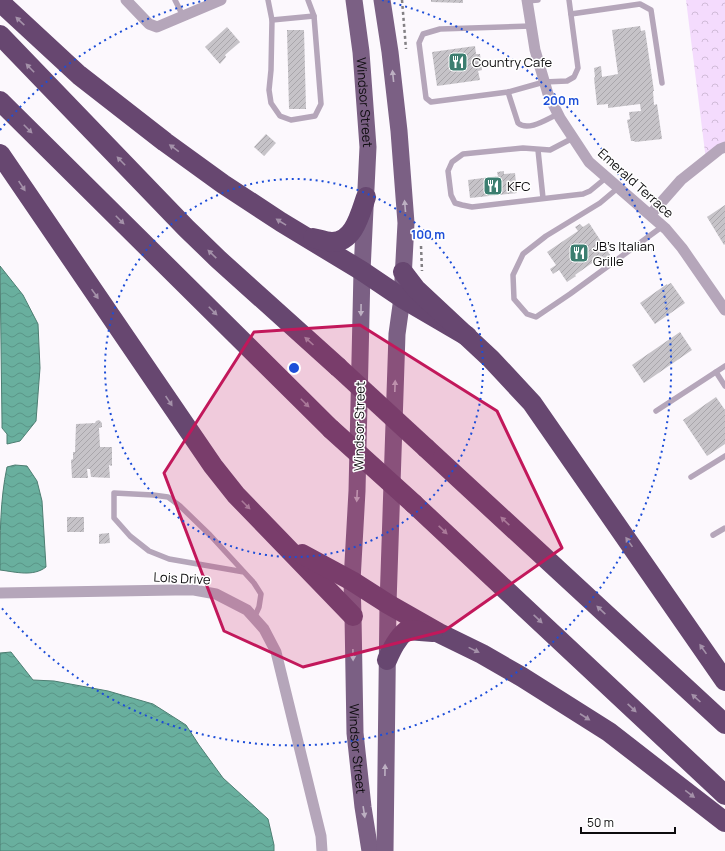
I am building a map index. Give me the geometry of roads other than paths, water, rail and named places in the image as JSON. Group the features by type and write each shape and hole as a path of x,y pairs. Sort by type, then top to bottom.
{"highway":[{"path":"0,2 79,75 223,184 362,271 402,298 467,336"},
{"path":"0,35 186,228 218,259 338,367 725,724"},
{"path":"0,101 331,429 414,504 725,795"},
{"path":"0,154 213,466 236,495 353,616"},
{"path":"304,236 330,242 344,239 357,224 366,197"},
{"path":"403,272 416,289 467,336 532,403 725,681"},
{"path":"286,545 352,581 388,604 439,633 482,654 522,677 609,732 725,822"},
{"path":"387,660 401,635 407,630 439,633"}],"main road":[{"name":"Windsor Street","path":"354,0 361,52 368,147 362,271 357,490 352,581 355,733 363,807 370,851"},
{"name":"Windsor Street","path":"382,0 390,52 398,123 406,223 402,298 397,334 388,604 385,851"}],"street":[{"path":"126,0 149,24 157,27 215,1"},
{"name":"Emerald Terrace","path":"531,0 531,26 535,50 544,82 558,114 573,138 589,162 651,214 663,226 682,248 725,310"},
{"path":"651,214 681,180 720,149 725,147"},
{"name":"Lois Drive","path":"0,593 115,590 194,590 216,594 247,610 264,629 276,652 321,836 322,851"}],"lane":[{"path":"175,0 182,16"},
{"path":"268,0 272,20 269,90 271,103 280,116 291,120 315,116 321,104 314,16 308,0"},
{"path":"531,26 440,30 423,34 419,43 426,98 431,102 508,92 544,82 567,81 574,77 578,68 569,0"},
{"path":"571,14 640,4 651,10 662,83"},
{"path":"272,20 314,16"},
{"path":"508,92 518,123 522,127 528,127 558,114"},
{"path":"573,138 550,150 523,148 463,154 452,162 448,172 451,195 455,203 462,206 472,207 583,194 590,191 607,177"},
{"path":"538,150 543,198"},
{"path":"618,187 600,203 546,236 523,254 513,275 514,299 527,314 536,316 547,309 663,226"},
{"path":"656,411 725,366"},
{"path":"716,372 725,386"},
{"path":"691,477 725,456"},
{"path":"244,572 169,559 149,551 130,536 114,518 114,493 168,497 180,506 210,535 244,572 254,583 261,594 259,607 254,618"},
{"path":"713,535 725,528"}],"water":[{"path":"0,266 23,295 38,324 40,368 36,421 20,441 7,444 7,434 2,428"},
{"path":"15,465 27,466 37,481 42,501 46,567 36,572 18,573 0,570 3,492 7,467"},
{"path":"11,652 33,680 54,681 108,691 153,704 186,725 223,778 268,819 274,851 0,851 0,653"}],"place":[{"name":"Country Cafe","path":"458,62"},
{"name":"KFC","path":"493,186"},
{"name":"JB's Italian Grille","path":"579,253"}]}
